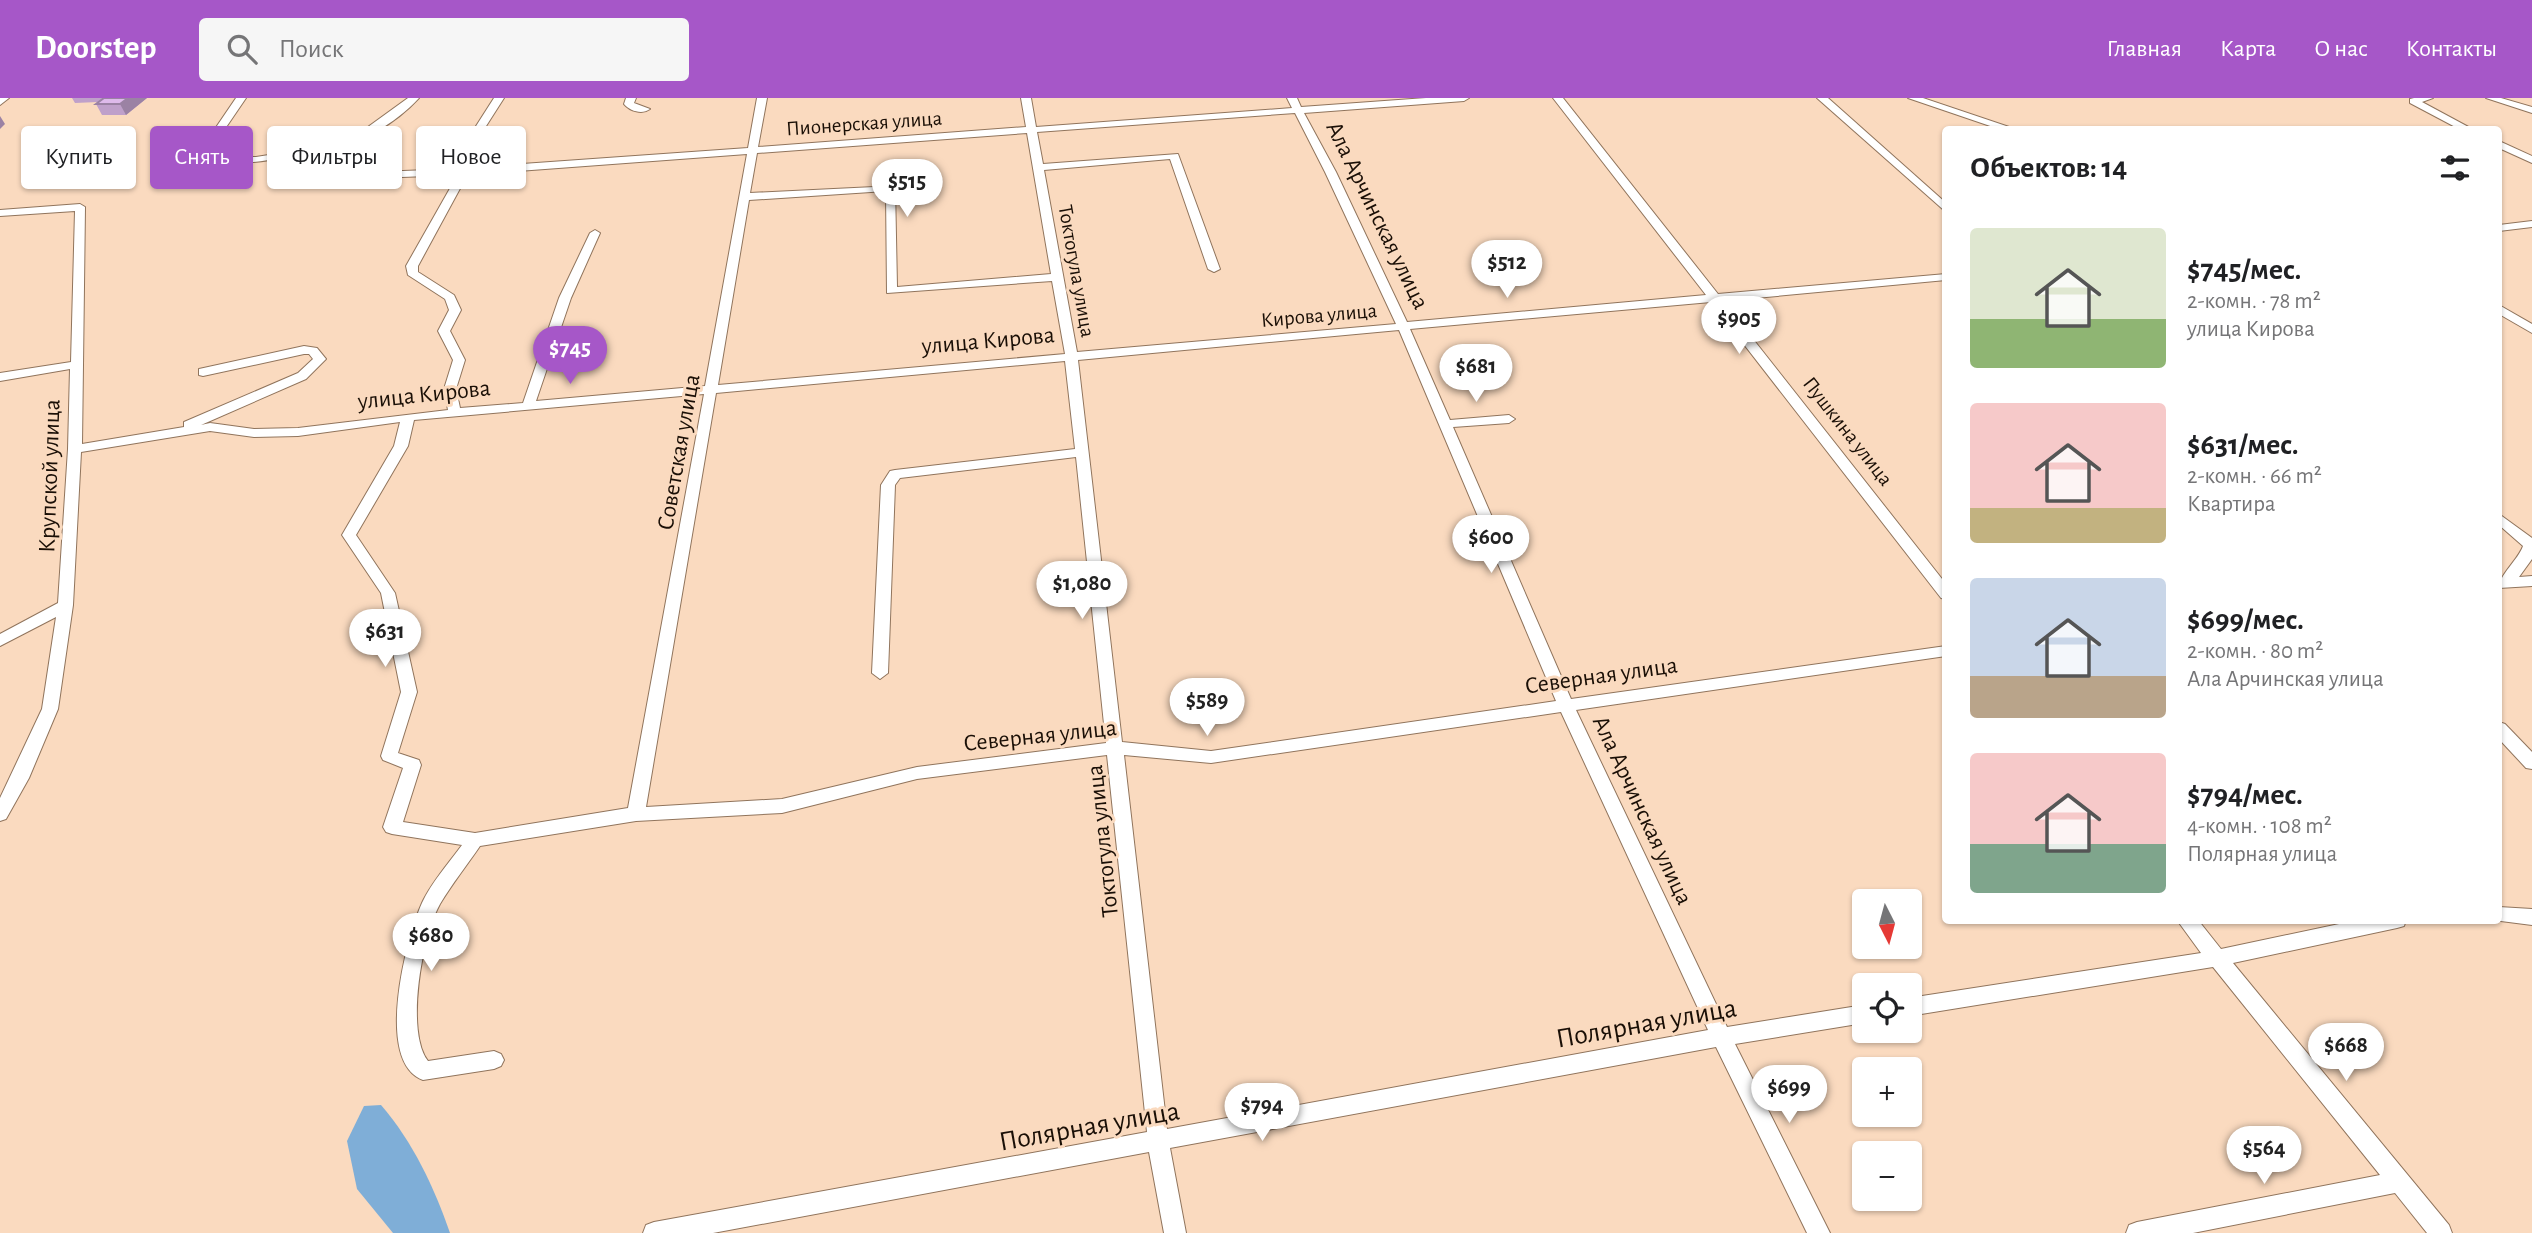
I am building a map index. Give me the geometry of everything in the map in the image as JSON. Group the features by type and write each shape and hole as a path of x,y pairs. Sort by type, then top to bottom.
{"street":[{"path":"0,102 4,98"},
{"path":"241,98 209,145 215,159 230,162 267,158"},
{"path":"379,126 414,98"},
{"path":"481,126 499,98"},
{"path":"631,98 629,104 634,108 645,109"},
{"name":"Советская улица","path":"636,814 762,98"},
{"name":"Токтогула улица","path":"1026,98 1071,355 1158,1141 1175,1233"},
{"name":"Пионерская улица","path":"526,167 1031,131 1295,105 1464,98"},
{"name":"Пушкина улица","path":"1558,98 1942,589"},
{"path":"1822,98 1942,205"},
{"path":"1913,98 2000,126"},
{"path":"2427,98 2413,101 2461,126"},
{"path":"2491,98 2532,110"},
{"name":"Ала Арчинская улица","path":"1295,105 1403,326 1566,705 1720,1037 1819,1233"},
{"path":"2502,145 2532,160"},
{"path":"1038,167 1174,156 1214,269"},
{"path":"744,197 891,188 891,291 1057,277"},
{"path":"454,414 450,389 459,360 444,331 455,310 450,297 412,274 412,266 455,189"},
{"name":"Крупской улица","path":"0,213 80,207 75,449 65,605 50,709 0,814"},
{"path":"2502,228 2532,225"},
{"path":"528,407 565,299 595,233"},
{"name":"Кирова улица","path":"1071,355 1942,277"},
{"path":"2502,311 2532,329"},
{"path":"174,432 302,376 320,359 313,351 304,350 203,372"},
{"name":"улица Кирова","path":"75,449 210,427 254,433 298,432 408,417 1071,355"},
{"path":"0,377 75,365"},
{"name":"Северная улица","path":"408,417 401,446 349,535 388,593 409,692 389,756 413,765 392,827 474,840 636,814 782,806 917,773 1115,748 1211,757 1942,652"},
{"path":"1445,424 1509,419"},
{"path":"880,673 888,485 895,474 1082,453"},
{"path":"2502,521 2530,545 2526,557 2503,584"},
{"path":"2503,584 2532,581"},
{"path":"0,641 65,605"},
{"path":"2502,731 2532,763"},
{"path":"474,840 431,902 415,947 407,995 410,1054 424,1071 494,1060"},
{"path":"2502,915 2532,917"},
{"path":"2189,924 2441,1233"},
{"path":"1922,1005 2219,958 2378,924"},
{"name":"Полярная улица","path":"654,1233 1720,1037 1852,1016"},
{"path":"2137,1233 2399,1182"}],"water":[{"path":"381,1105 422,1166 450,1233 393,1233 357,1189 347,1141 364,1106"}],"building":[{"path":"104,98 128,98 120,104 96,104"}]}
